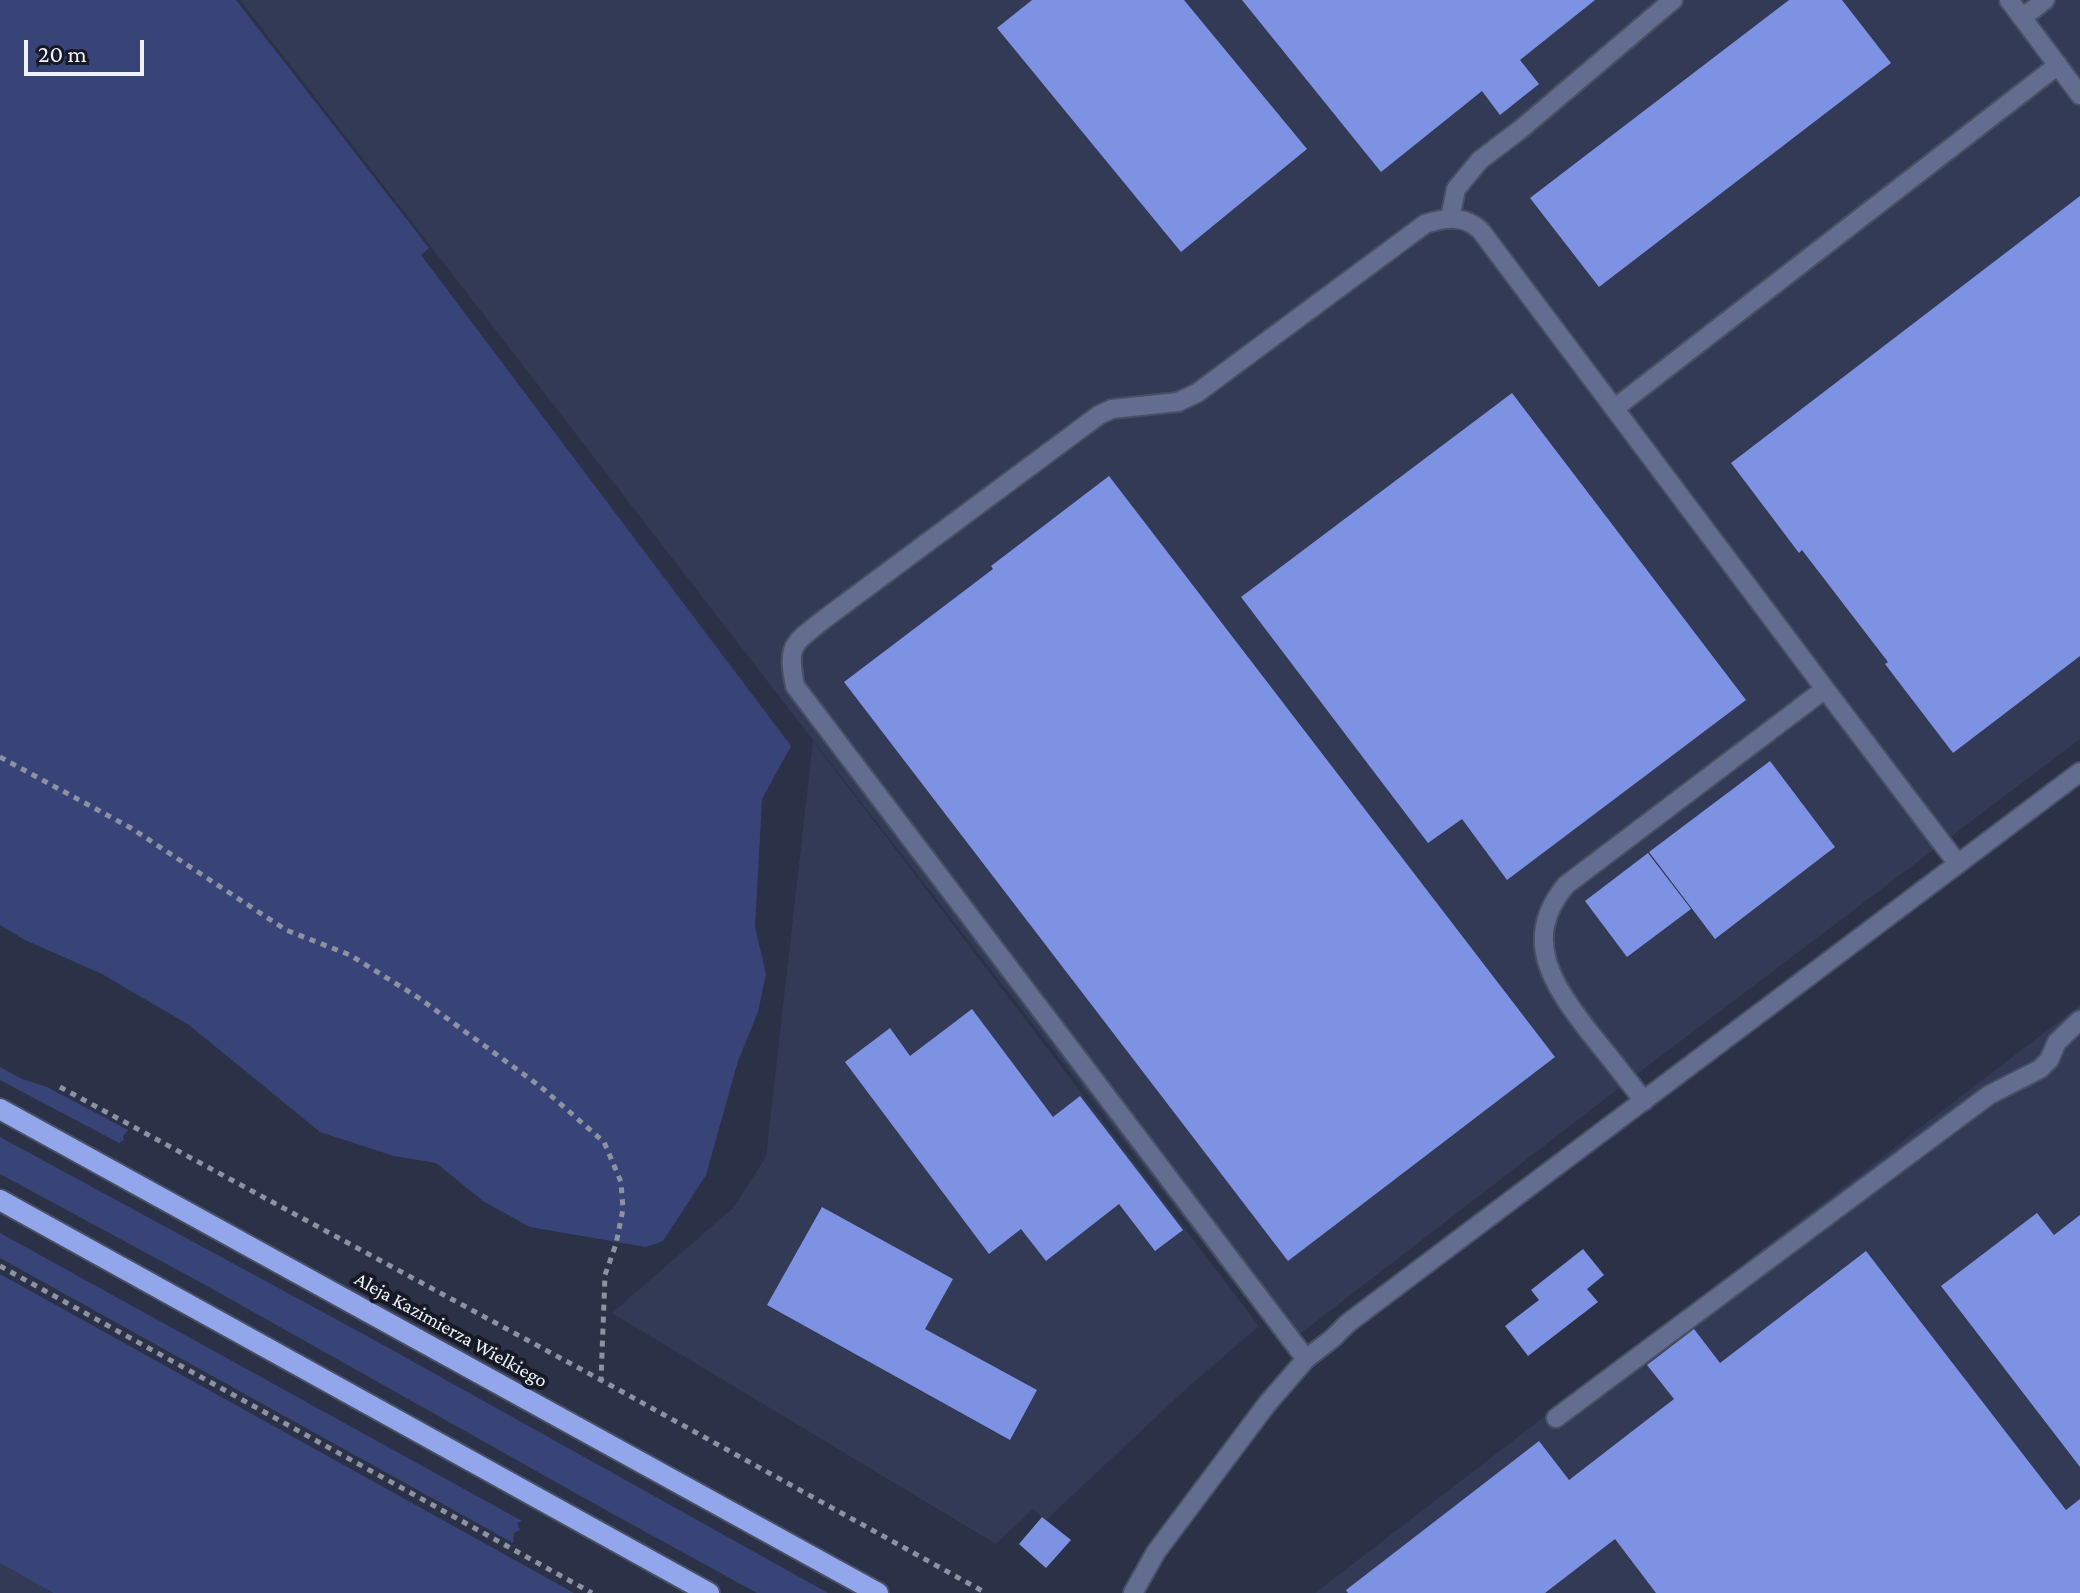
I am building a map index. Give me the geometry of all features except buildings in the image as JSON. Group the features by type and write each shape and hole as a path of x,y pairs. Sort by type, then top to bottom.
{"main road":[{"name":"Aleja Kazimierza Wielkiego","path":"0,1109 878,1593"},
{"path":"0,1200 709,1593"}],"lane":[{"path":"1450,218 1456,189 1480,160 1673,0"},
{"path":"2009,0 2080,95"},
{"path":"2022,18 2045,0"},
{"path":"1615,408 2058,65"},
{"path":"1306,1359 795,686 790,661 794,644 823,620 1099,415 1112,409 1178,402 1197,393 1425,224 1440,218 1459,219 1474,224 1481,231 1958,864"},
{"path":"1644,1101 1566,1001 1551,976 1544,950 1547,916 1566,885 1825,689"},
{"path":"1133,1593 1156,1552 1267,1404 1306,1359 1360,1314 2080,772"},
{"path":"1556,1418 1989,1095 2040,1069 2049,1060 2057,1042 2080,1020"}],"path":[{"path":"0,757 131,828 286,930 350,955 419,998 541,1087 604,1142 621,1182 623,1209 616,1244 605,1275 601,1380"},
{"path":"60,1087 986,1593"},
{"path":"0,1266 592,1593"}],"shaded area":[{"path":"0,0 236,0 429,248 421,255 791,746 762,799 755,927 766,974 758,1012 738,1061 706,1175 663,1241 646,1247 530,1227 483,1201 436,1163 394,1156 320,1132 189,1025 102,974 25,940 0,925"},
{"path":"240,0 2080,0 2080,739 1283,1347"},
{"path":"813,741 1259,1326 1187,1388 1046,1520 1033,1509 996,1544 612,1313 733,1208 766,1157"},
{"path":"2080,1005 2080,1593 1315,1593"},
{"path":"0,1067 22,1079 47,1087 128,1130 123,1136 124,1140 119,1143 0,1080"},
{"path":"0,1137 376,1341 828,1593 757,1593 602,1508 200,1282 0,1174"},
{"path":"0,1233 522,1521 517,1523 520,1530 514,1533 513,1543 0,1258"},
{"path":"0,1274 574,1593 53,1593 0,1563"},
{"path":"0,1563 53,1593 0,1593"}]}
